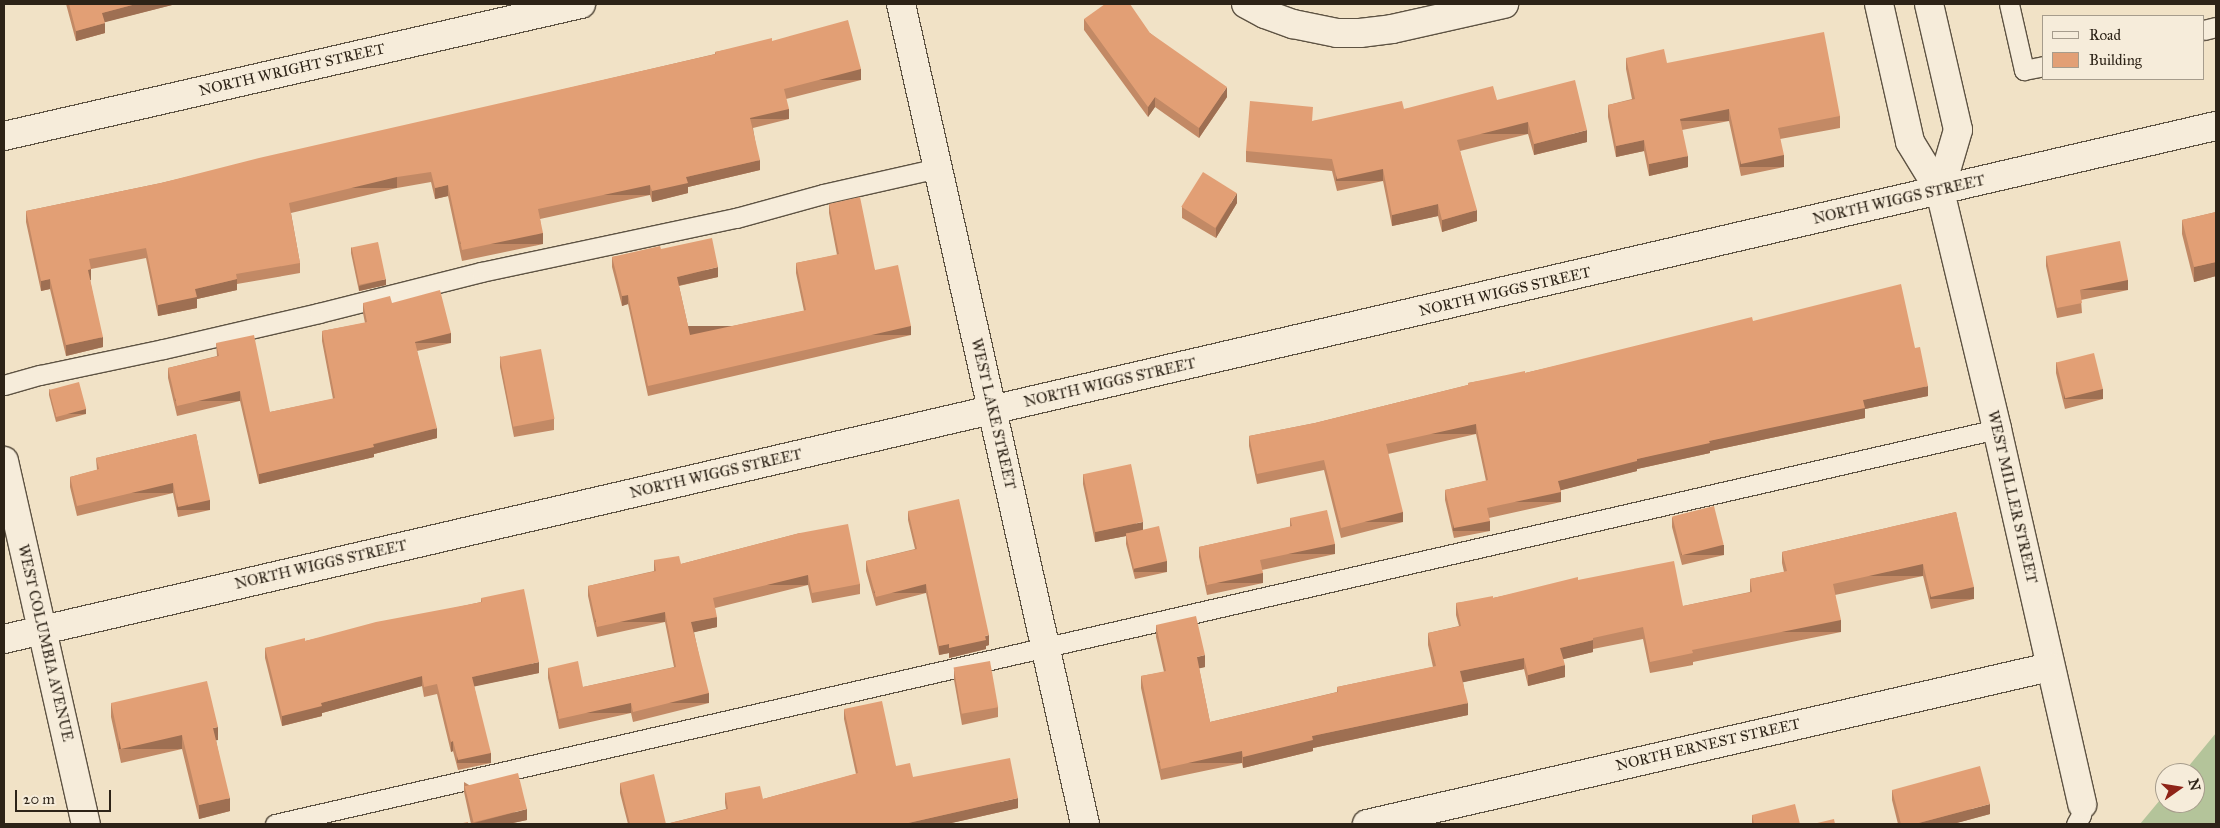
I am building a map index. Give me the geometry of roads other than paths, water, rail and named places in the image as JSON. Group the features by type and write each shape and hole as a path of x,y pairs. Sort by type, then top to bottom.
{"street":[{"name":"NORTH WRIGHT STREET","path":"4,136 581,4"},
{"name":"WEST LAKE STREET","path":"901,4 1085,824"},
{"path":"1246,4 1265,14 1293,24 1337,33 1360,33 1392,29 1504,4"},
{"name":"WEST MILLER STREET","path":"1879,4 1910,142 1940,191 1997,429 2050,666 2079,814"},
{"name":"WEST MILLER STREET","path":"1929,4 1958,130 1940,191"},
{"name":"NORTH WIGGS STREET","path":"4,639 2216,126"},
{"name":"WEST COLUMBIA AVENUE","path":"4,461 86,824"},
{"name":"NORTH ERNEST STREET","path":"1367,824 2050,666"}],"lane":[{"path":"2009,4 2024,70 2042,66"},
{"path":"4,385 40,375 319,313 481,272 736,218 823,194 938,168"},
{"path":"275,824 1997,429"}]}
